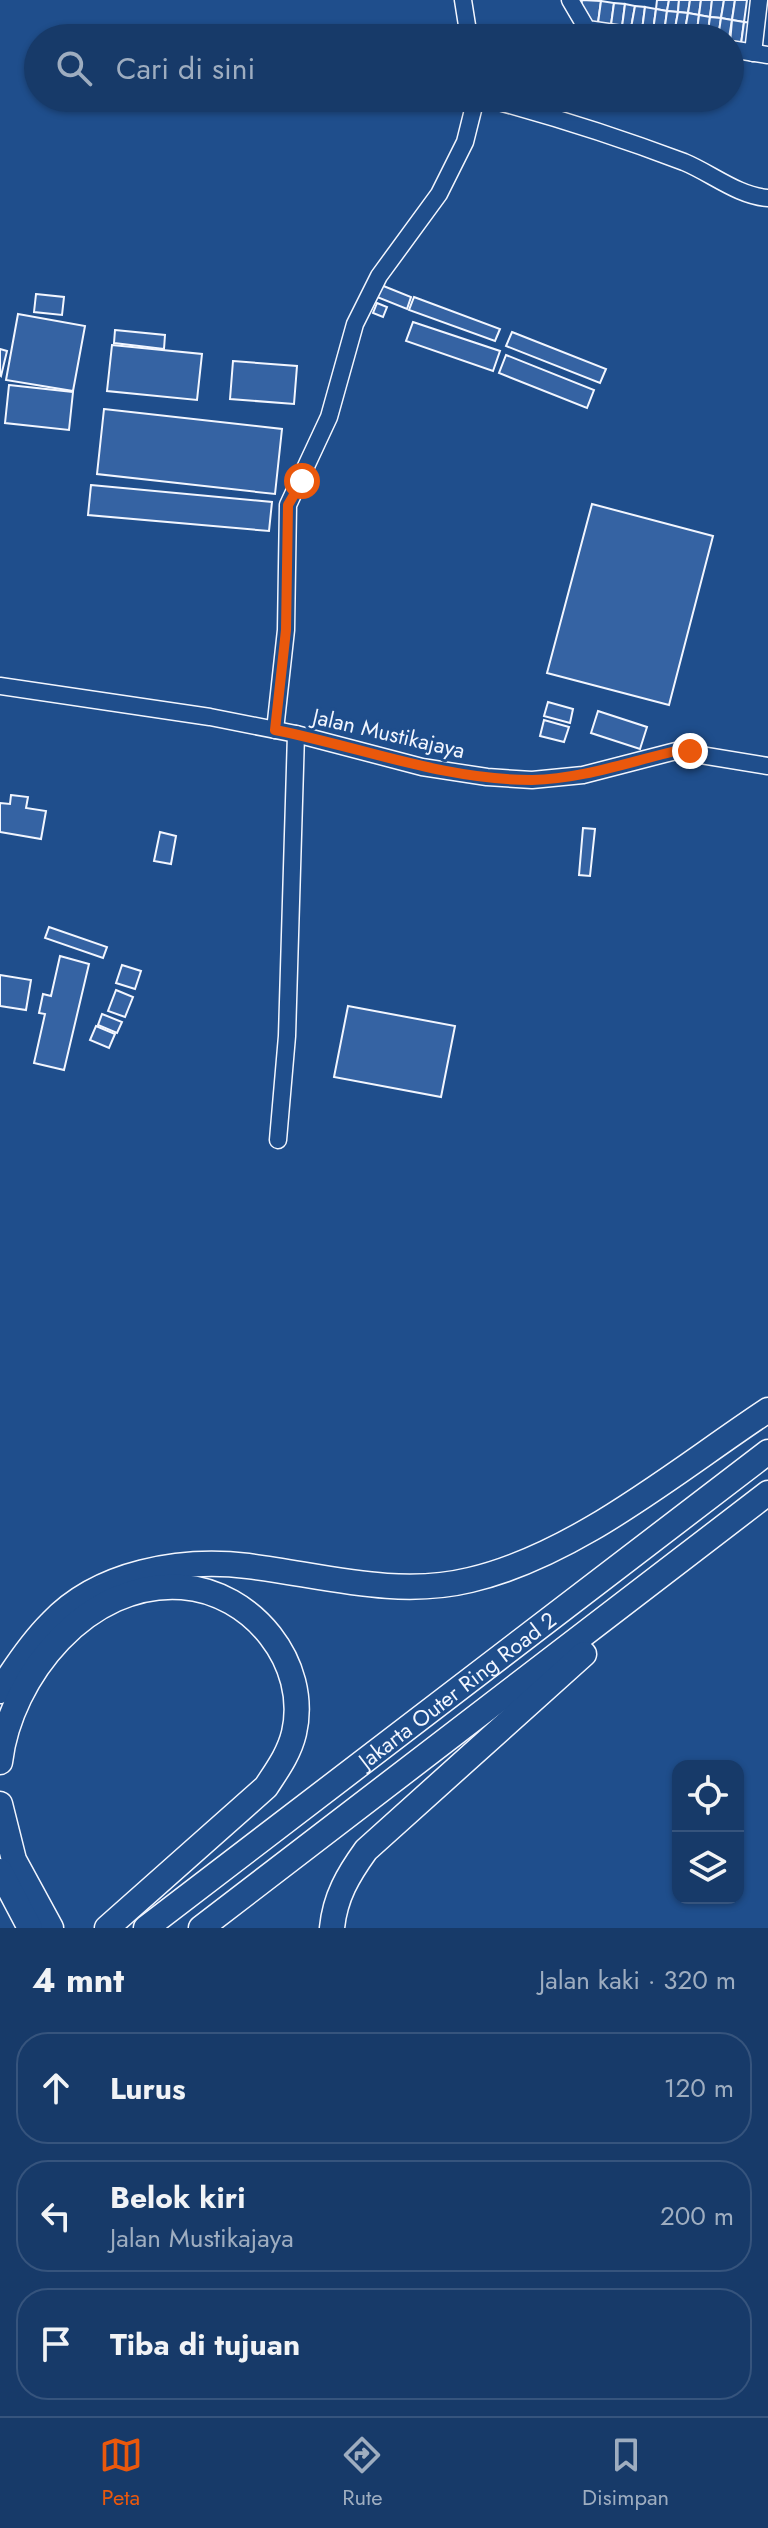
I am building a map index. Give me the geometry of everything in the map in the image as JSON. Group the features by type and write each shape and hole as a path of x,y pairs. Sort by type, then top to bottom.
{"highway":[{"path":"0,1691 52,1621 117,1580 182,1565 213,1563 380,1585 439,1584 489,1576 541,1556 577,1536 768,1410"},
{"name":"Jakarta Outer Ring Road 2","path":"146,1928 768,1452"},
{"name":"Jakarta Outer Ring Road 2","path":"201,1928 768,1493"},
{"path":"332,1928 334,1910 346,1878 366,1850 726,1527"},
{"path":"0,1762 15,1700 35,1667 80,1623 122,1599 152,1589 181,1587 212,1592 237,1604 263,1626 279,1647 292,1678 296,1704 294,1733 283,1761 266,1787 107,1928"},
{"path":"0,1804 14,1860 35,1919"},
{"path":"0,1871 35,1919"}],"street":[{"path":"463,0 467,24"},
{"path":"570,0 582,24"},
{"path":"759,0 760,54"},
{"path":"275,730 286,630 288,505 329,417 355,324 379,276 439,194 465,142 472,112"},
{"path":"537,112 667,156 760,198"},
{"name":"Jalan Mustikajaya","path":"0,686 275,730 422,767 487,777 532,780 583,775 676,751 768,766"},
{"path":"278,1140 287,1036 296,734"}],"building":[{"path":"582,0 601,1 598,23 579,21"},
{"path":"657,0 669,0 667,11 656,9"},
{"path":"669,0 679,0 678,12 667,11"},
{"path":"679,0 690,0 688,13 678,12"},
{"path":"690,0 701,0 699,15 688,13"},
{"path":"701,0 712,0 710,17 699,15"},
{"path":"712,0 724,0 721,18 710,17"},
{"path":"724,0 735,0 732,20 721,18"},
{"path":"735,0 747,0 744,22 732,20"},
{"path":"601,1 614,3 611,24 598,23"},
{"path":"614,3 625,4 622,24 611,24"},
{"path":"625,4 635,6 632,24 622,24"},
{"path":"635,6 645,7 643,24 632,24"},
{"path":"645,7 656,9 654,24 643,24"},
{"path":"656,9 667,11 665,24 654,24"},
{"path":"667,11 678,12 676,24 665,24"},
{"path":"678,12 688,13 686,24 676,24"},
{"path":"688,13 699,15 698,24 686,24"},
{"path":"699,15 710,17 709,24 698,24"},
{"path":"710,17 721,18 720,24 709,24"},
{"path":"721,18 732,20 731,24 720,24"},
{"path":"754,23 751,46 744,45 744,24"},
{"path":"381,285 411,297 407,309 377,297"},
{"path":"36,294 64,297 62,315 34,312"},
{"path":"414,297 500,329 495,341 409,310"},
{"path":"377,303 387,307 383,317 373,313"},
{"path":"18,314 85,326 73,391 6,380"},
{"path":"413,322 500,351 493,371 406,341"},
{"path":"115,330 165,335 164,349 114,343"},
{"path":"512,332 606,369 600,383 506,346"},
{"path":"112,345 202,354 197,400 107,391"},
{"path":"0,349 7,351 1,376 0,375"},
{"path":"506,355 594,390 587,408 499,373"},
{"path":"233,361 297,366 294,404 230,399"},
{"path":"9,385 73,392 69,430 5,423"},
{"path":"104,409 282,429 275,494 97,474"},
{"path":"91,485 272,502 269,531 88,515"},
{"path":"592,504 713,536 669,705 547,673"},
{"path":"548,702 573,709 570,723 544,716"},
{"path":"598,711 647,727 640,749 591,733"},
{"path":"544,720 569,727 564,742 540,736"},
{"path":"11,795 28,797 26,808 46,811 41,839 0,832 0,803 10,804"},
{"path":"583,828 595,829 590,876 579,875"},
{"path":"160,832 176,836 171,864 154,861"},
{"path":"49,927 107,947 103,958 45,938"},
{"path":"60,956 89,964 64,1070 34,1063 45,1014 39,1013 43,994 51,996"},
{"path":"122,965 141,971 135,989 116,983"},
{"path":"0,975 31,980 26,1010 0,1006"},
{"path":"116,990 133,997 125,1017 108,1011"},
{"path":"348,1006 455,1026 441,1097 334,1077"},
{"path":"102,1014 122,1022 117,1033 98,1025"},
{"path":"96,1026 115,1034 109,1048 90,1040"}],"route":[{"path":"302,481 288,505 286,630 275,730 422,767 532,780 583,775 676,751 690,751"}]}
